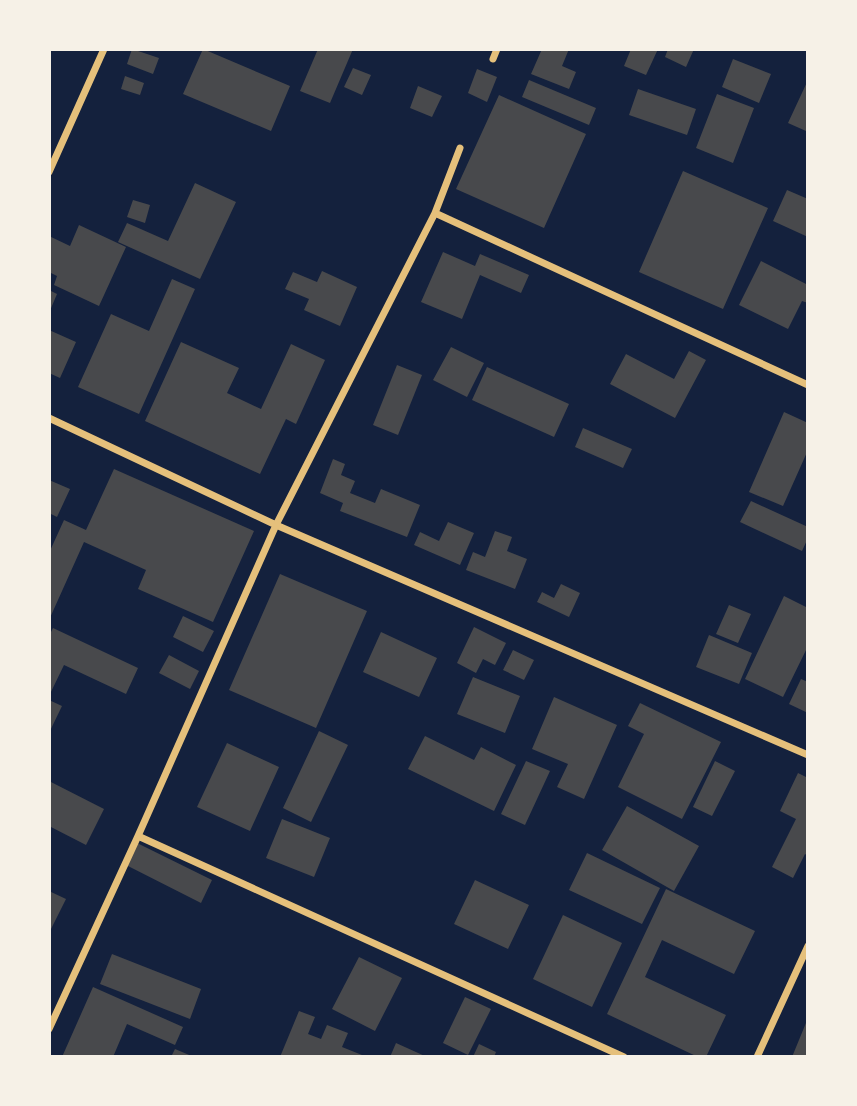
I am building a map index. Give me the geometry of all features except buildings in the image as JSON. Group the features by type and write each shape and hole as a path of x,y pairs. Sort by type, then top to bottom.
{"street":[{"path":"49,172 104,49"},
{"path":"493,59 497,49"},
{"path":"49,1029 276,525 435,213 460,148"},
{"path":"435,213 808,386"},
{"path":"49,418 276,525 808,755"},
{"path":"138,836 624,1057"},
{"path":"757,1057 808,946"}]}
